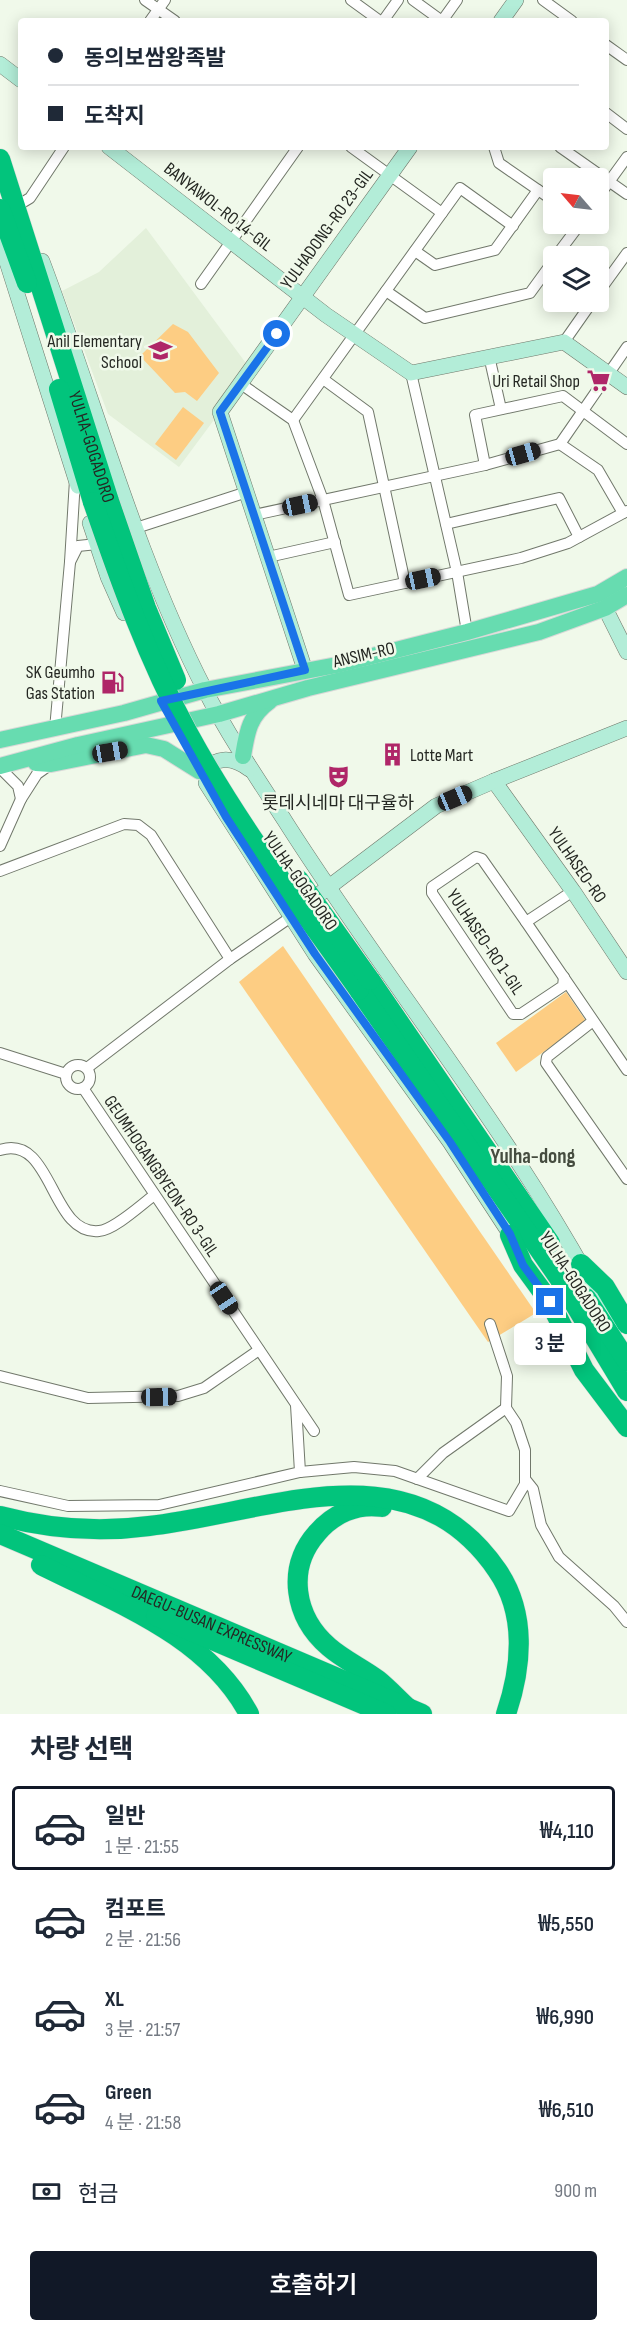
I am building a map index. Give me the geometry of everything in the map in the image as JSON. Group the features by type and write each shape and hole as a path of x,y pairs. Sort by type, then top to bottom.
{"highway":[{"name":"YULHA-GOGADORO","path":"0,159 146,650 188,733 261,850 514,1186 627,1361"},
{"name":"YULHA-GOGADORO","path":"0,209 101,502"},
{"name":"YULHA-GOGADORO","path":"364,985 559,1278 627,1391"},
{"path":"510,1234 523,1265 550,1302 584,1370 627,1427"},
{"path":"581,1264 605,1287 627,1324"},
{"path":"0,1516 41,1527 105,1530 148,1527 311,1497 363,1494 385,1497 433,1511 448,1519 476,1542 505,1581 517,1616 520,1655 516,1687 506,1714"},
{"path":"415,1711 376,1679 327,1646 307,1620 298,1597 298,1568 308,1545 327,1522 358,1507 377,1506 421,1517 455,1538 486,1570 505,1614 508,1638 508,1673 496,1714"},
{"name":"DAEGU-BUSAN EXPRESSWAY","path":"0,1534 415,1711"},
{"name":"DAEGU-BUSAN EXPRESSWAY","path":"0,1548 386,1714"},
{"path":"41,1564 154,1622 200,1653 225,1681 249,1714"}],"main road":[{"path":"503,18 516,0"},
{"path":"0,64 18,78"},
{"name":"BANYAWOL-RO 14-GIL","path":"113,150 303,297 411,373"},
{"name":"YULHADONG-RO 23-GIL","path":"305,670 220,412 408,150"},
{"path":"9,184 20,204 136,528 179,634 205,690 213,716 243,756 327,887 465,1083 581,1264 627,1353"},
{"path":"0,228 6,260 108,577 161,701 199,771 291,917 450,1142 510,1234 603,1352"},
{"path":"411,373 564,342 627,387"},
{"name":"ANSIM-RO","path":"0,740 124,713 205,690 337,665 467,632 598,594 627,577"},
{"name":"ANSIM-RO","path":"5,765 213,716 276,696 528,635 605,608 627,595"},
{"path":"605,608 627,652"},
{"path":"137,644 158,651 179,634"},
{"path":"243,756 247,730 256,711 276,696"},
{"path":"291,917 327,887 436,806 627,728"},
{"path":"5,765 51,764 146,745 164,749 199,771"},
{"path":"199,771 214,760 229,759 238,760 254,773"},
{"name":"YULHASEO-RO","path":"494,782 573,891 627,972"}],"street":[{"path":"145,0 162,5 173,18"},
{"path":"351,0 378,18"},
{"path":"384,18 398,0"},
{"path":"413,0 438,18"},
{"path":"444,18 457,0"},
{"path":"544,0 568,18"},
{"path":"152,18 162,5"},
{"path":"609,47 627,60"},
{"path":"609,115 627,129"},
{"path":"20,204 30,198 62,150"},
{"path":"201,284 233,243 296,150"},
{"path":"355,150 442,213"},
{"path":"495,150 499,163 543,193"},
{"path":"564,150 589,168"},
{"path":"627,157 609,182 627,194"},
{"path":"293,420 460,188 513,226"},
{"path":"415,251 435,265 495,250 538,190"},
{"path":"609,278 627,253"},
{"path":"386,291 424,318 530,293 543,275"},
{"path":"564,342 585,312"},
{"path":"254,515 485,465 560,444 627,347"},
{"path":"489,356 501,409"},
{"path":"411,373 457,572 467,632"},
{"path":"322,379 368,412 405,583"},
{"path":"241,384 293,420 323,500 349,595 521,558 579,537 625,512 598,470 560,444"},
{"path":"485,465 475,415 564,396 627,444"},
{"path":"55,729 75,477"},
{"path":"136,528 247,492"},
{"path":"446,524 559,498 579,537"},
{"path":"268,557 334,542"},
{"path":"70,562 78,546 97,544"},
{"path":"0,846 21,799 37,774 51,764"},
{"path":"5,765 18,786 21,799"},
{"path":"0,871 124,824 138,825 151,835 230,959"},
{"name":"YULHASEO-RO 1-GIL","path":"564,977 563,986 521,1014 513,1014 432,893 432,887 476,858 482,859 564,977 593,1022 627,1070"},
{"path":"526,922 573,891"},
{"path":"87,1068 230,959 291,917"},
{"path":"593,1022 546,1057 546,1063 627,1179"},
{"path":"0,1053 66,1074"},
{"path":"66,1074 75,1065 87,1068"},
{"path":"66,1074 69,1085 75,1089 83,1088 90,1080 87,1068"},
{"name":"GEUMHOGANGBYEON-RO 3-GIL","path":"83,1088 153,1196 315,1431"},
{"path":"0,1150 9,1147 32,1155 62,1205 77,1225 91,1231 101,1231 110,1227 153,1196"},
{"path":"0,1491 68,1506 159,1504 300,1472 354,1467 395,1472 509,1511 525,1479 525,1450 516,1423 506,1408 507,1376 490,1324"},
{"path":"0,1376 88,1398 178,1396 204,1388 260,1350"},
{"path":"296,1404 300,1472"},
{"path":"417,1479 443,1453 506,1408"},
{"path":"525,1479 533,1489 540,1525 559,1557 614,1606 627,1622"}],"shaded area":[{"name":"Anil Elementary School","path":"146,228 251,370 179,467 108,414 62,291 99,272"},
{"path":"173,324 188,332 219,373 197,401 185,392 175,393 140,356"},
{"path":"183,407 204,423 176,460 155,444"},
{"path":"283,946 536,1313 488,1342 239,982"},
{"path":"566,992 586,1021 516,1072 496,1043"}],"place":[{"name":"Anil Elementary School","path":"160,351"},
{"name":"Uri Retail Shop","path":"598,381"},
{"name":"SK Geumho Gas Station","path":"113,682"},
{"name":"Lotte Mart","path":"392,755"},
{"name":"롯데시네마 대구율하","path":"338,777"}],"district":[{"name":"Yulha-dong","path":"533,1156"}],"route":[{"path":"277,334 220,412 305,670 161,701 226,817 315,954 450,1142 510,1234 523,1265 550,1302"}]}
